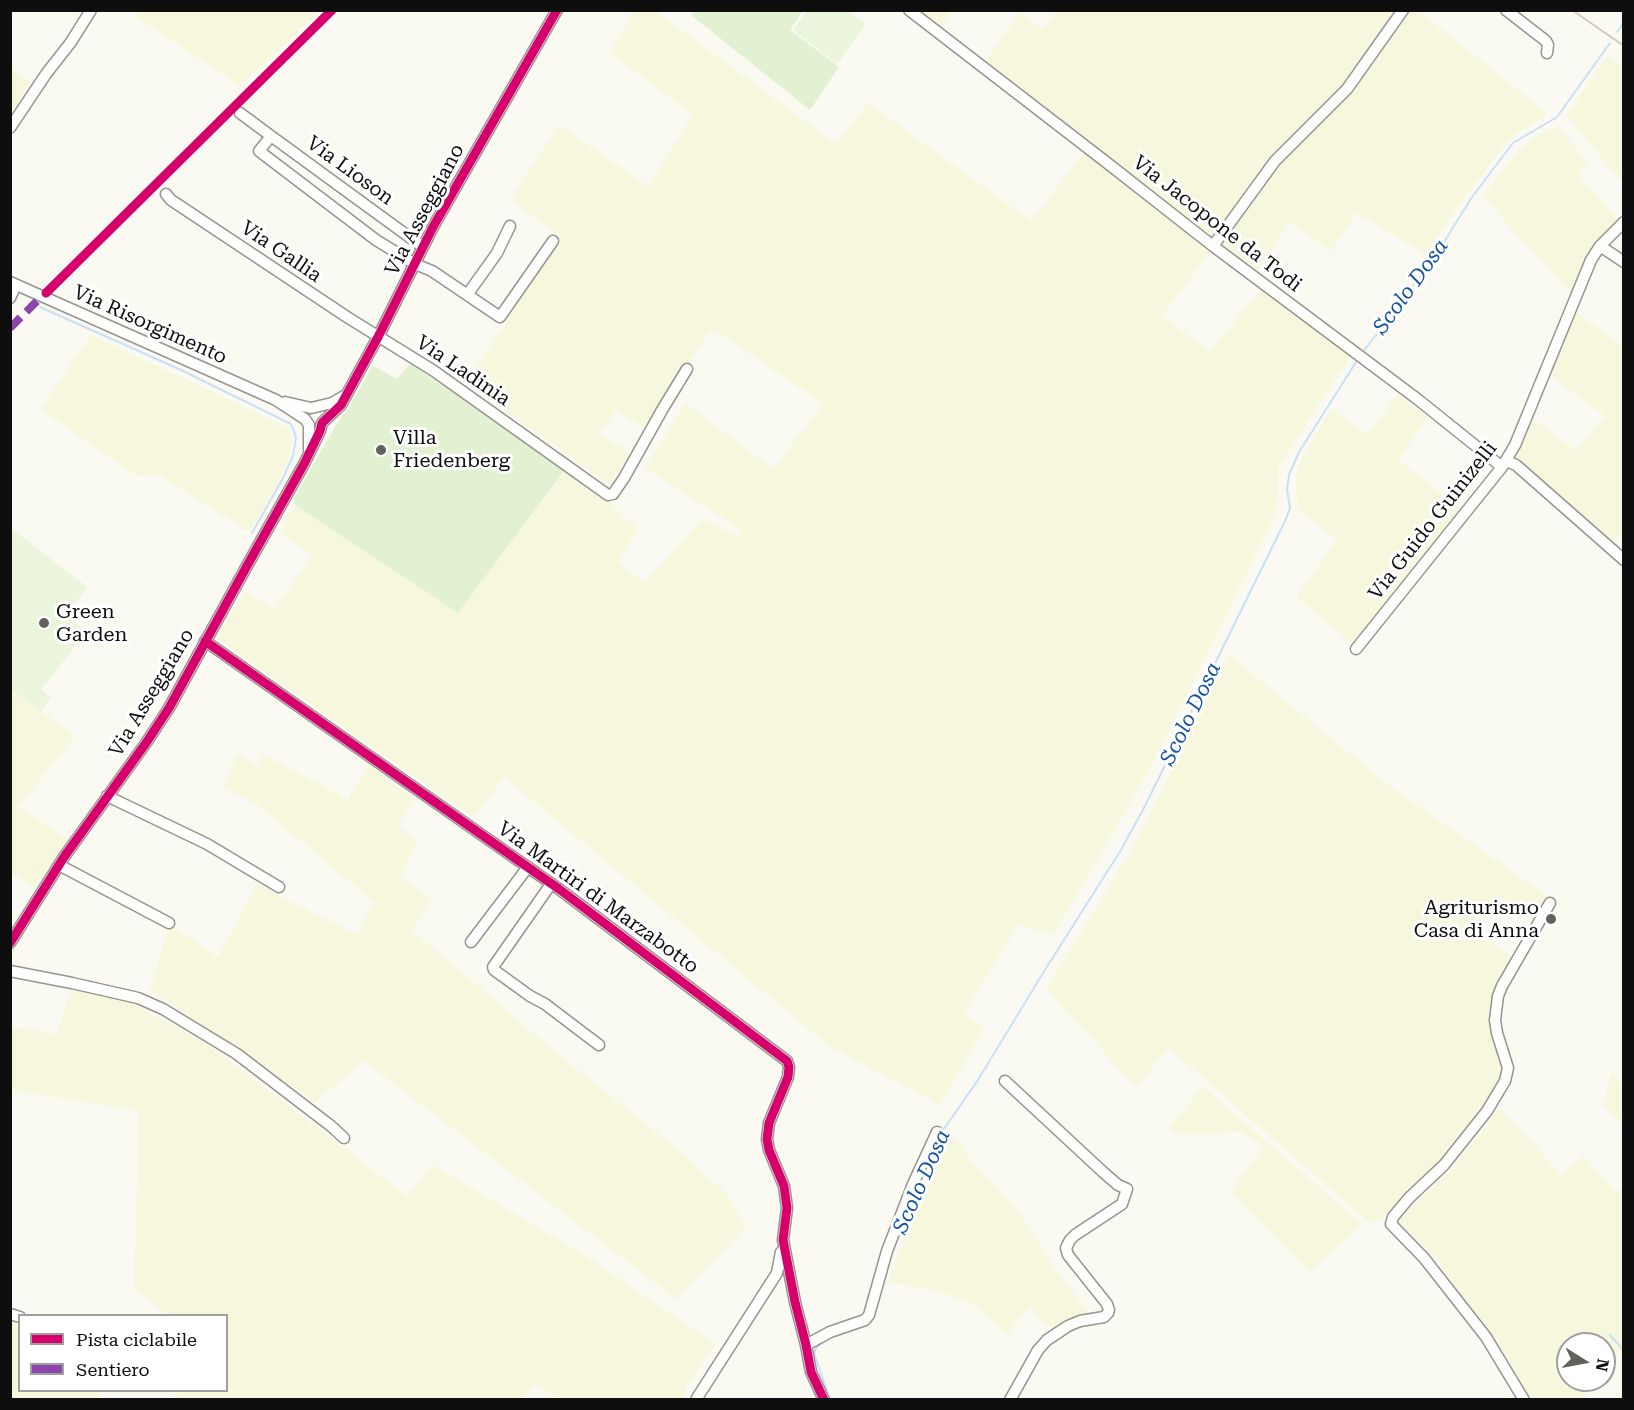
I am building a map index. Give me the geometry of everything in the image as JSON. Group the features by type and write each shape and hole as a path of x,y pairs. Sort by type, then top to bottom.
{"street":[{"path":"10,129 91,10"},
{"name":"Via Asseggiano","path":"10,943 59,865 160,722 309,453 322,422 338,408 346,396 423,247 557,10"},
{"name":"Via Jacopone da Todi","path":"909,10 1355,353 1504,464 1516,465 1623,560"},
{"path":"1213,246 1275,161 1347,89 1403,10"},
{"path":"1506,10 1546,41 1547,52"},
{"name":"Via Lioson","path":"240,113 423,247"},
{"path":"271,136 259,152 376,240 415,264"},
{"name":"Via Gallia","path":"166,195 378,337"},
{"name":"Via Guido Guinizelli","path":"1356,649 1504,464 1515,445 1591,260 1600,246 1623,222"},
{"path":"467,295 497,253 510,226"},
{"name":"Via Asseggiano","path":"415,264 432,271 500,316 553,242"},
{"path":"1600,246 1623,262"},
{"path":"10,298 13,284"},
{"name":"Via Risorgimento","path":"13,284 276,400 307,422"},
{"name":"Via Ladinia","path":"378,337 434,371 608,495 613,494 624,478 687,369"},
{"path":"313,407 332,403 346,396"},
{"name":"Via Risorgimento","path":"276,400 313,407"},
{"path":"307,422 315,427 322,422 322,411 313,407"},
{"name":"Via Asseggiano","path":"309,453 306,412 313,407"},
{"name":"Via Martiri di Marzabotto","path":"205,641 528,867 787,1061 788,1077 767,1134 769,1150 784,1186 787,1209 783,1240 784,1269"},
{"path":"107,796 207,844 279,887"},
{"path":"59,865 169,924"},
{"path":"471,942 528,867"},
{"path":"551,884 494,970 530,996 552,1008 599,1046"},
{"path":"1524,1400 1486,1337 1424,1258 1391,1224 1393,1217 1409,1198 1444,1165 1487,1111 1505,1080 1508,1068 1495,1020 1498,996 1550,903"},
{"path":"10,971 138,998 163,1009 237,1054 344,1138"},
{"path":"1005,1081 1103,1173 1127,1189 1122,1204 1075,1235 1066,1248 1068,1255 1107,1304 1108,1313 1104,1317 1080,1321 1068,1326 1047,1340 1038,1350 1010,1400"},
{"path":"806,1345 830,1332 858,1324 869,1316 887,1251 937,1132"},
{"path":"698,1399 775,1275 784,1269 806,1345 811,1372 824,1400"}],"green space":[{"path":"140,10 321,11 240,86 136,17"},
{"path":"952,10 941,26 920,11"},
{"path":"633,11 656,11 836,144 868,103 1031,221 1084,152 1211,251 1162,316 1210,351 1261,290 1351,356 1279,465 1276,514 1148,772 1054,934 1018,925 963,1014 985,1027 940,1105 829,1046 504,777 474,818 217,639 244,591 275,609 312,555 279,532 295,505 458,613 564,472 608,495 615,508 638,529 618,562 644,583 703,519 740,537 741,530 645,468 685,403 773,469 823,404 719,333 709,333 644,427 616,411 598,433 630,453 610,485 466,383 562,237 510,200 559,125 648,186 693,115 610,53"},
{"path":"694,11 803,11 790,30 839,67 810,110 691,15"},
{"path":"807,11 849,11 866,24 837,64 793,30"},
{"path":"1057,11 1397,11 1348,80 1310,121 1269,158 1211,238 986,60 1020,12 1042,29"},
{"path":"1406,11 1419,11 1548,114 1509,140 1460,203 1426,255 1357,213 1331,251 1289,222 1256,273 1219,244 1280,159 1315,126"},
{"path":"1607,56 1623,66 1623,183 1566,116"},
{"path":"11,68 30,81 11,112"},
{"path":"1558,126 1588,163 1577,173 1618,219 1590,251 1571,293 1482,196 1522,147 1533,138"},
{"path":"1574,311 1623,346 1623,533 1611,546 1511,460 1531,417 1576,451 1605,416 1549,375"},
{"path":"91,335 289,428 292,442 288,460 277,485 250,532 159,475 137,476 40,409"},
{"path":"410,364 567,467 458,613 295,505 293,499 372,365 397,379"},
{"path":"1398,395 1427,417 1398,460 1463,510 1356,646 1296,597 1337,540 1298,509 1297,473 1301,460 1331,409 1367,434"},
{"name":"Green Garden","path":"11,528 87,587 67,616 87,631 41,690 51,697 41,711 11,689"},
{"path":"1228,654 1391,787 1549,897 1535,923 1501,896 1476,930 1514,959 1495,996 1504,1072 1495,1090 1437,1163 1381,1219 1369,1222 1169,1048 1136,1087 1046,989 1132,849"},
{"path":"11,689 75,736 18,807 68,839 35,888 11,873"},
{"path":"238,753 258,767 263,754 348,800 369,764 414,799 398,825 417,841 401,876 431,900 412,930 552,1049 676,1148 727,1194 745,1227 676,1299 364,1061 315,1102 150,990 169,924 218,957 257,884 357,935 374,902 255,803 222,788"},
{"path":"71,989 132,1003 208,1045 407,1196 433,1165 583,1254 716,1344 687,1386 684,1399 562,1399 533,1384 522,1400 174,1399 178,1392 228,1392 228,1314 167,1314 134,1288 139,1111 11,1090 11,1026 57,1034"},
{"path":"1612,1072 1623,1085 1623,1126 1603,1104"},
{"path":"1203,1087 1362,1224 1310,1272 1230,1192 1264,1147 1241,1132 1181,1135 1168,1128"},
{"path":"1500,1109 1562,1175 1584,1156 1616,1192 1623,1186 1623,1352 1621,1350 1616,1356 1616,1332 1556,1332 1556,1392 1588,1392 1582,1399 1530,1399 1506,1355 1436,1259 1397,1220 1453,1168"},
{"path":"948,1134 959,1141 970,1160 1001,1192 1028,1225 1051,1263 1090,1315 1054,1332 1030,1307 1007,1334 972,1304 961,1299 939,1292 888,1282 921,1193"},
{"path":"11,1323 18,1326 18,1392 100,1392 99,1399 11,1399"}],"waterway":[{"path":"1355,68 1390,18"},
{"name":"Scolo Dosa","path":"1617,32 1624,22"},
{"name":"Scolo Dosa","path":"1363,352 1436,255 1472,197 1513,143 1557,117 1610,43"},
{"path":"40,307 181,370 291,424 296,437 293,456 252,533"},
{"name":"Scolo Dosa","path":"941,1133 978,1080 1121,850 1146,804 1286,519 1290,508 1287,489 1289,475 1299,452 1358,359"},
{"name":"Scolo Dosa","path":"847,1332 864,1326"},
{"name":"Scolo Dosa","path":"827,1339 816,1348 814,1353 830,1400"},
{"path":"1616,1342 1624,1351"}],"railway":[{"path":"1572,10 1624,46"}],"marked path":[{"path":"10,328 38,300"}],"cycle path":[{"path":"46,293 332,10"},
{"path":"10,943 64,857 169,708 304,464 322,423 341,405 433,227 557,10"},
{"path":"205,641 559,889 787,1061 788,1077 769,1123 767,1139 769,1150 784,1186 787,1208 783,1240 795,1302 811,1372 824,1400"}],"place":[{"name":"Villa Friedenberg","path":"381,450"},
{"name":"Green Garden","path":"44,623"},
{"name":"Agriturismo Casa di Anna","path":"1551,919"}]}
